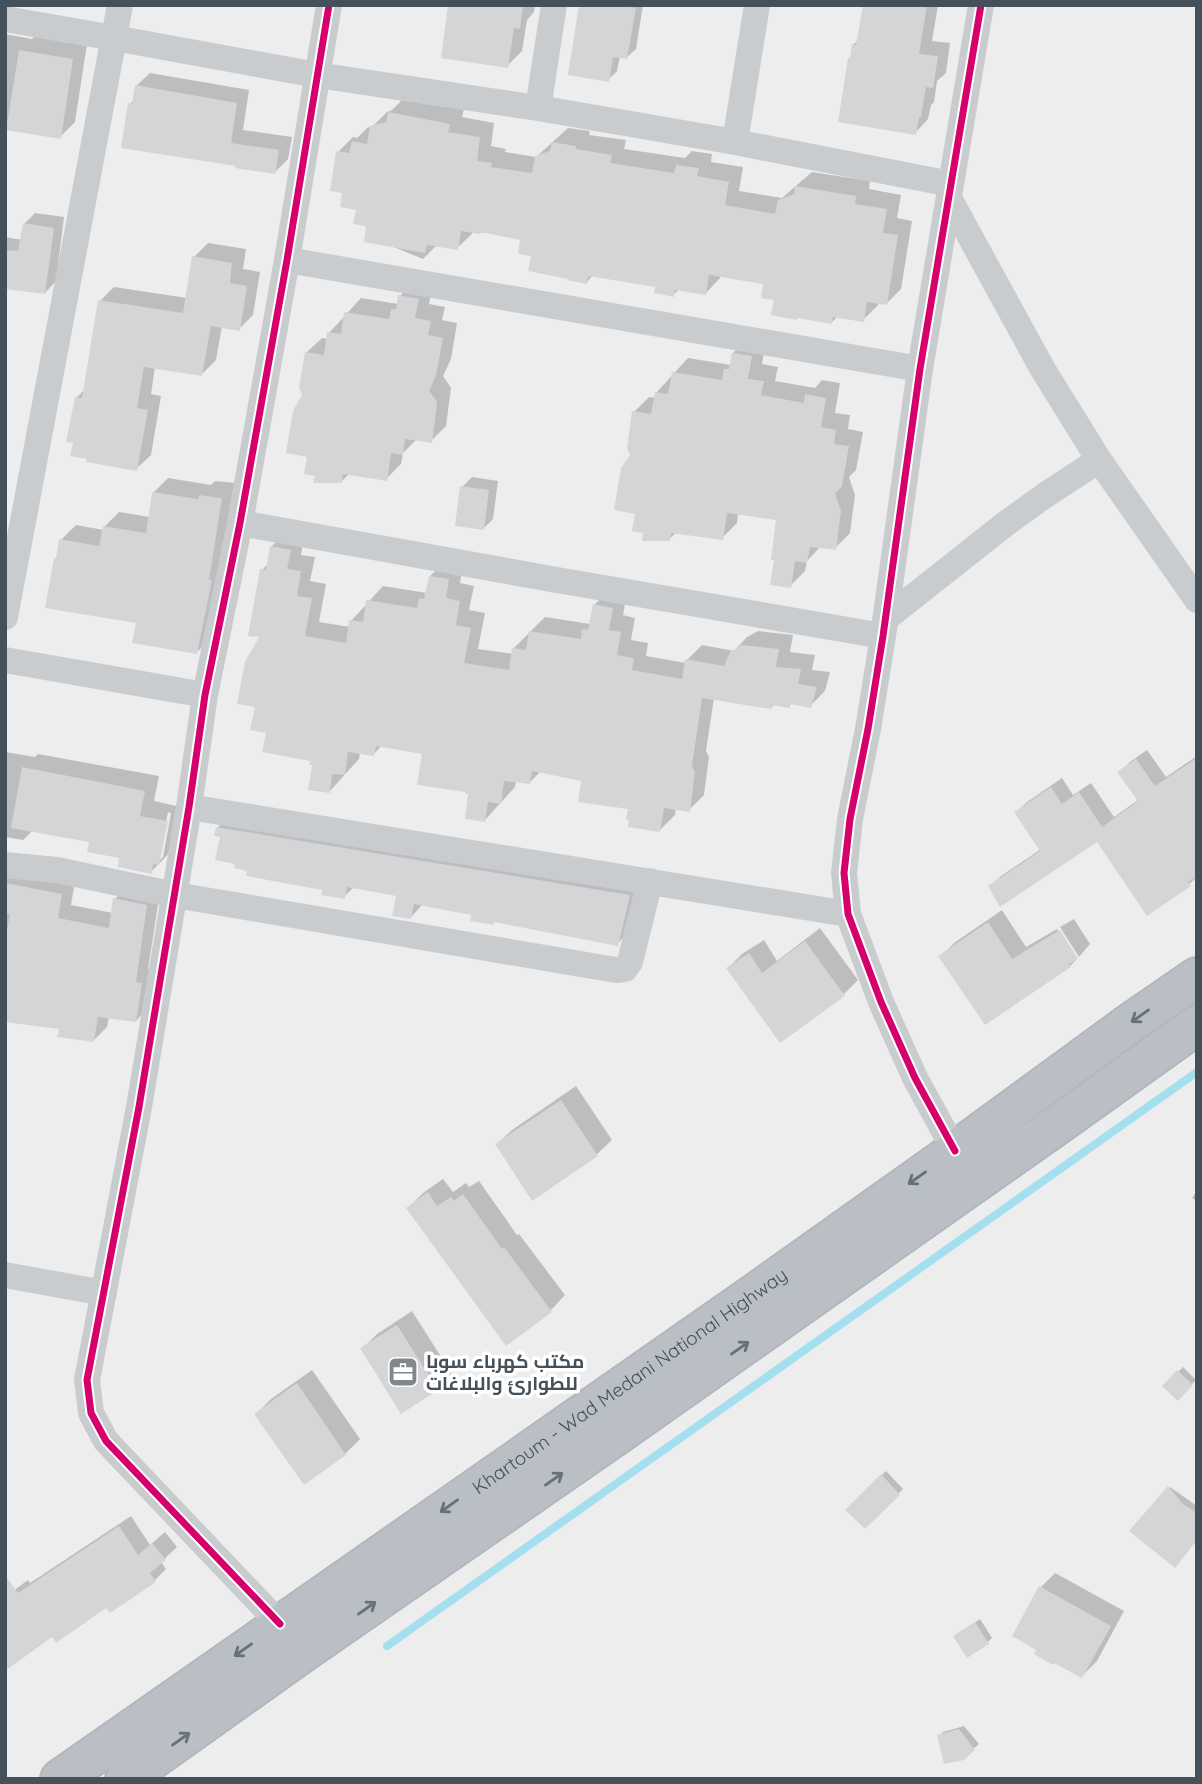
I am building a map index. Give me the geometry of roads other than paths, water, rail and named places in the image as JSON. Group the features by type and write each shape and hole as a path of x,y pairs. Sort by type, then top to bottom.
{"highway":[{"name":"Khartoum - Wad Medani National Highway","path":"60,1779 754,1294 1197,977"},
{"name":"Khartoum - Wad Medani National Highway","path":"125,1779 1197,1025"}],"street":[{"path":"5,617 120,5"},
{"path":"280,1624 106,1441 91,1413 87,1380 139,1107 205,695 240,523 329,5"},
{"path":"538,108 554,5"},
{"path":"735,142 757,5"},
{"path":"955,1151 915,1079 881,1002 848,914 844,873 848,832 884,627 920,369 981,5"},
{"path":"5,19 317,75 538,108 735,142 950,191 1042,368 1099,460 1197,600"},
{"path":"287,260 920,369"},
{"path":"240,523 557,580 884,627 1004,525 1044,495 1099,460"},
{"path":"5,660 205,695"},
{"path":"189,807 848,914"},
{"path":"5,865 57,870 175,895 616,970 625,969 630,962 650,881"},
{"path":"5,1275 104,1293"}],"waterway":[{"path":"387,1646 1197,1072"}],"place":[{"name":"مكتب كهرباء سوبا للطوارئ والبلاغات","path":"403,1372"}]}
